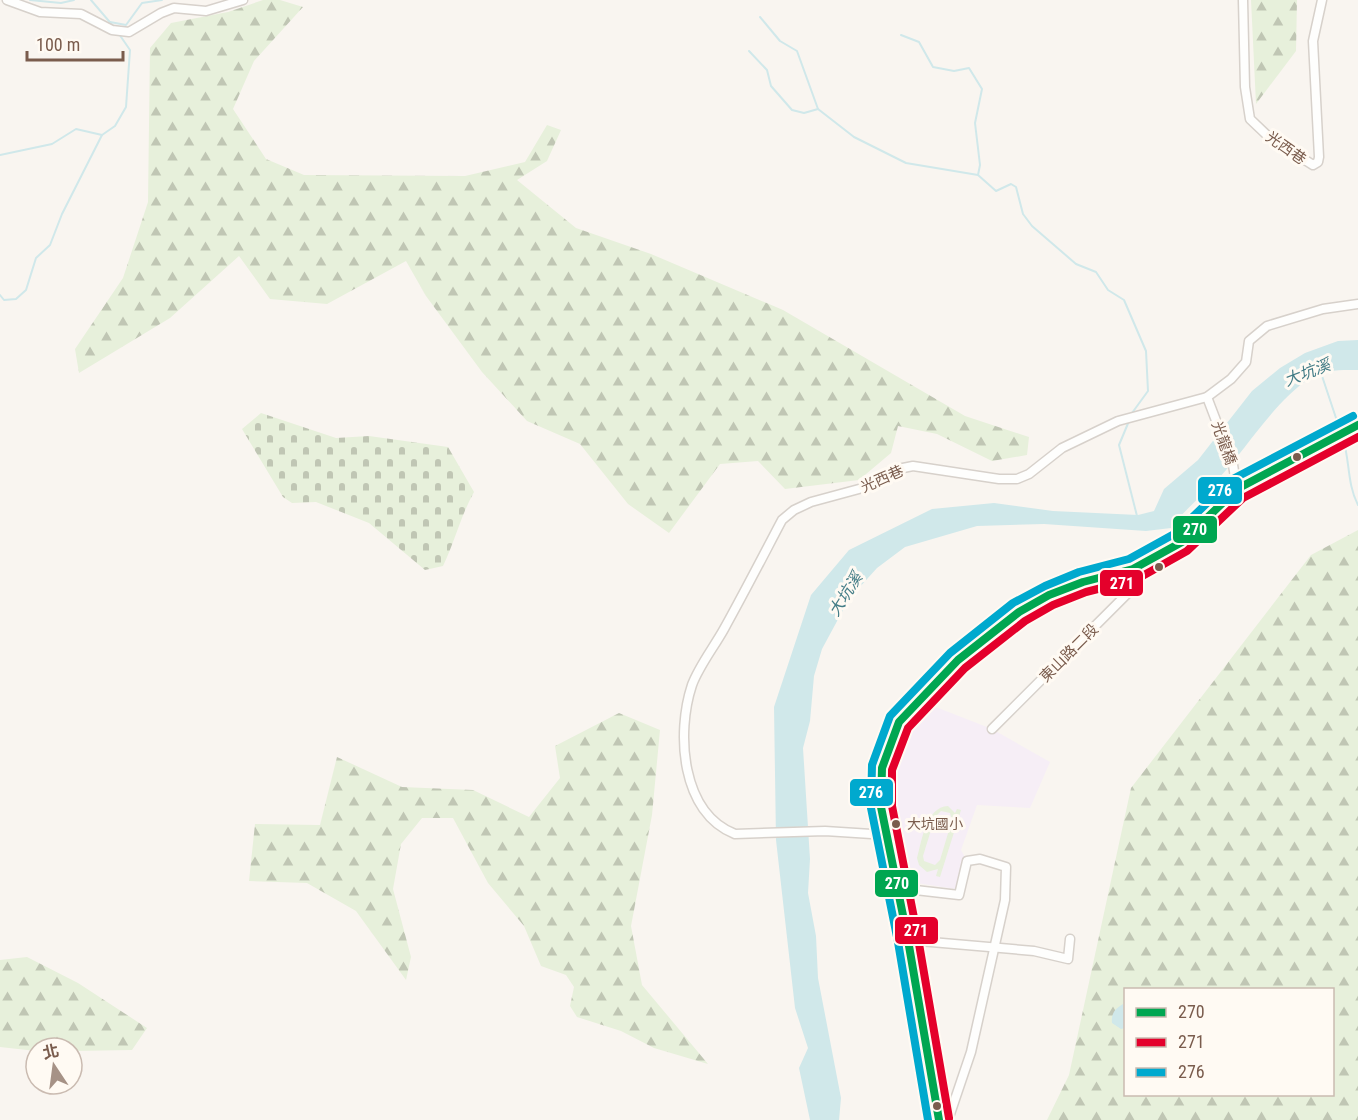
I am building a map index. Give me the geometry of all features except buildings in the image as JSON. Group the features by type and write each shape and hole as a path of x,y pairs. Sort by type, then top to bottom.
{"main road":[{"path":"939,1120 880,786 882,768 899,722 924,693 977,643 1019,612 1058,591 1133,569 1182,542 1237,489 1358,425"}],"street":[{"path":"7,0 40,12 81,14 112,30 129,32 174,8 206,11 243,0"},
{"name":"光西巷","path":"1242,0 1245,87 1250,119 1270,138 1313,165 1318,162 1319,157 1313,41 1322,0"},
{"name":"光西巷","path":"887,835 825,831 735,834 721,829 706,813 694,791 688,772 684,723 693,682 783,520 794,510 811,502 870,486 898,469 913,466 999,479 1017,479 1029,474 1062,448 1118,421 1208,397 1231,379 1246,362 1249,341 1267,326 1323,309 1358,304"},
{"name":"光龍橋","path":"1208,397 1233,465 1237,489"},
{"name":"東山路二段","path":"992,729 1128,593 1133,569"},
{"path":"898,888 959,895 967,861 980,859 1006,867 1005,900 971,1052 948,1120"},
{"path":"908,940 1034,951 1068,959 1070,939"}],"shaded area":[{"name":"大坑國小","path":"928,704 992,729 1050,762 1030,808 977,805 961,850 967,861 962,890 910,882 889,794 895,753 902,738"}],"green space":[{"path":"263,0 280,0 303,7 254,61 233,109 266,159 304,175 465,176 525,162 547,125 561,130 547,161 517,180 576,228 651,254 783,310 965,416 1029,437 1027,455 992,461 937,434 898,426 891,453 859,480 785,489 758,461 720,464 669,533 628,504 580,444 527,421 482,372 426,296 406,261 327,304 270,299 239,256 170,318 79,373 75,349 123,278 148,202 150,48 171,23 228,12"},
{"path":"1251,0 1297,0 1296,51 1256,104"},
{"path":"261,413 336,438 369,436 448,447 474,492 443,566 425,570 369,523 316,502 292,503 283,497 242,429"},
{"path":"1358,530 1358,1120 1047,1120 1069,1075 1131,788 1311,555"},
{"path":"619,713 660,730 652,815 631,926 642,985 708,1064 654,1048 621,1031 577,1017 570,1006 574,987 566,975 541,966 524,926 488,883 453,818 422,818 401,844 393,889 411,957 406,980 356,911 307,883 249,881 255,824 320,825 337,757 402,787 473,790 529,817 560,778 555,746"},
{"path":"948,806 955,813 957,809 961,810 940,877 936,876 938,869 927,872 919,865 917,858 926,826 935,812","holes":["941,811 950,813 952,820 940,860 935,865 924,861 923,856 935,817"]},
{"path":"27,957 78,983 147,1028 132,1050 84,1051 84,1036 24,1036 24,1050 0,1047 0,960"}],"water":[{"name":"大坑溪","path":"1358,340 1358,370 1321,373 1297,388 1273,412 1219,478 1171,528 1146,531 1044,524 977,526 905,547 877,568 849,599 822,649 814,676 810,721 803,748 810,859 808,893 816,936 818,978 841,1098 839,1120 810,1120 799,1068 808,1048 795,1008 776,840 774,707 811,595 849,550 932,509 994,503 1053,511 1138,515 1154,511 1164,489 1198,460 1252,391 1280,368 1305,353 1338,341"},
{"path":"1123,1004 1124,1028 1121,1029 1112,1023 1114,1012"}],"waterway":[{"path":"30,0 61,3 74,0"},
{"path":"91,0 114,27"},
{"path":"110,22 126,25 142,3 162,0"},
{"path":"760,17 780,41 797,51 818,109 854,137 906,163 978,175 996,191 1011,184 1016,187 1023,214 1032,226 1076,264 1096,272 1108,290 1124,300 1146,351 1148,391 1132,413"},
{"path":"0,295 4,300 16,299 26,290 36,258 50,245 62,214 102,135 115,126 126,107 130,50 119,34"},
{"path":"901,35 919,42 933,67 954,71 969,68 982,89 975,123 980,165 978,175"},
{"path":"749,51 767,70 771,86 792,110 804,113 818,109"},
{"path":"0,155 52,144 76,129 102,135"},
{"name":"大坑溪","path":"1321,373 1340,430"},
{"path":"1129,421 1119,445 1137,516"},
{"path":"1343,439 1352,489 1358,505"}],"transit line":[{"name":"276","path":"928,1120 898,942 871,808 872,765 890,716 950,653 1013,603 1079,572 1129,559 1176,533 1231,480 1353,416"},
{"name":"270","path":"939,1120 908,940 881,807 882,768 899,722 958,660 1019,612 1049,595 1083,582 1133,569 1182,542 1237,489 1358,425"},
{"name":"271","path":"949,1118 918,938 892,806 892,770 908,728 965,668 1025,621 1053,605 1086,592 1137,579 1187,551 1243,498 1358,437"}],"place":[{"name":"大坑國小","path":"896,824"}]}
